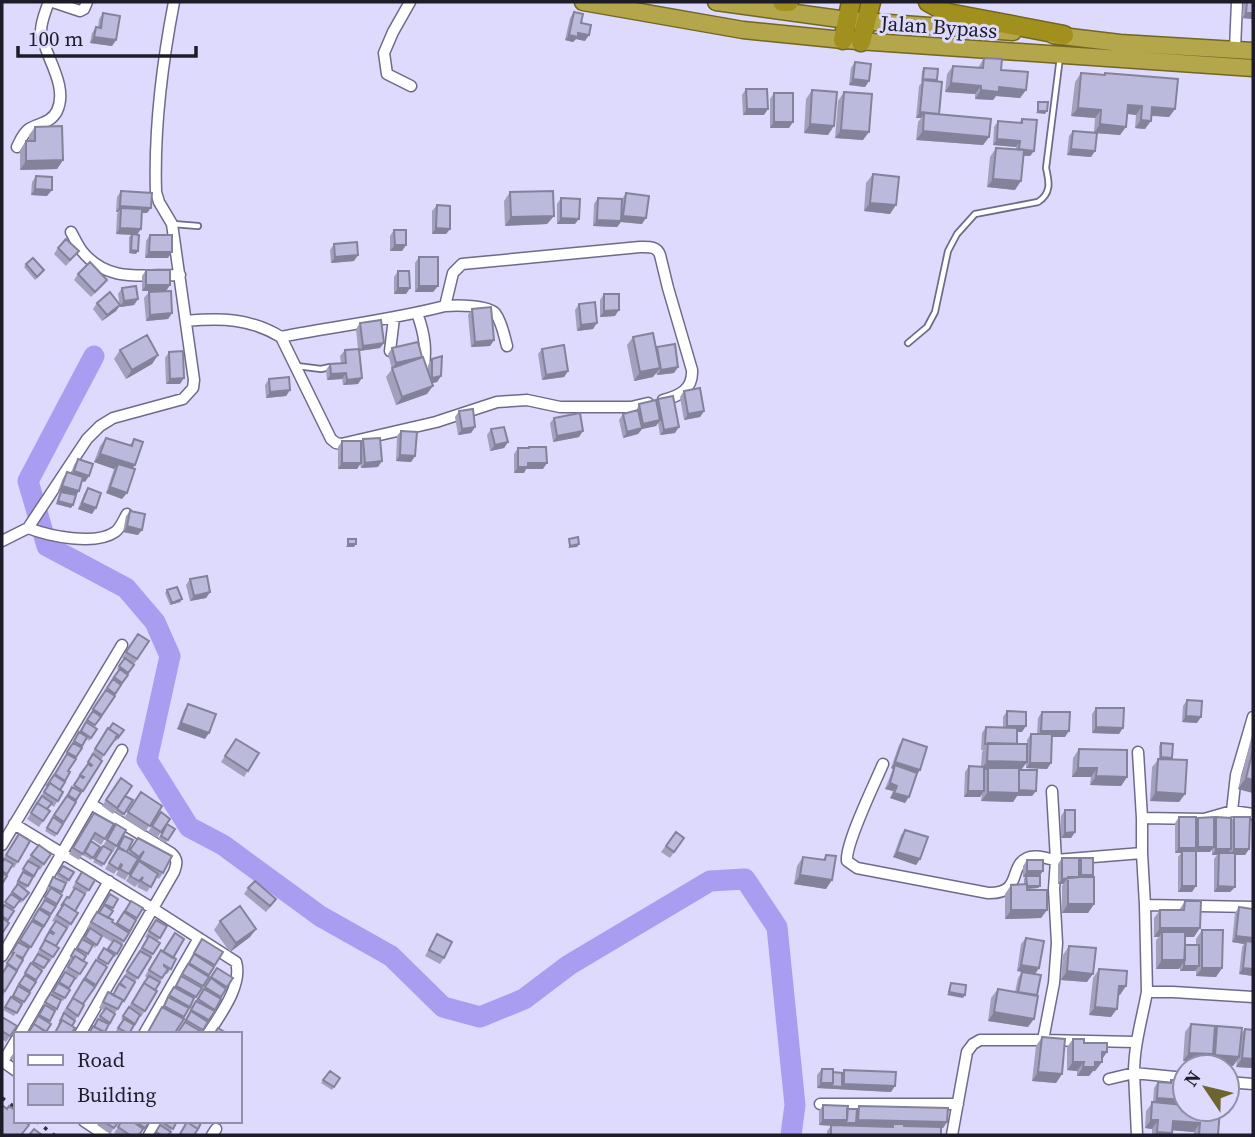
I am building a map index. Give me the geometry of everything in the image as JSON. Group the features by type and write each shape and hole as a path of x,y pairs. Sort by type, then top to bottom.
{"highway":[{"name":"Jalan Bypass","path":"583,2 743,30 861,42 1253,68"},
{"name":"Jalan Bypass","path":"716,2 865,22 1253,51"},
{"path":"782,2 789,2"},
{"path":"843,40 851,2"},
{"path":"861,42 871,2"},
{"path":"928,2 947,13 1064,36"}],"street":[{"path":"17,147 24,134 57,112 59,89 41,27 48,4 52,2 80,11 87,2"},
{"path":"32,530 35,519 87,439 100,426 113,418 183,399 189,394 194,380 172,223 156,192 160,105 173,2"},
{"path":"410,2 384,54 387,74 411,86"},
{"path":"1235,49 1237,2"},
{"path":"71,232 83,253 103,270 122,276 180,275"},
{"path":"186,321 227,319 254,324 281,337 331,439 341,444 436,422 497,402 527,400 560,407 631,407 671,398 684,392 693,378 659,251 653,247 462,264 453,273 445,306"},
{"path":"281,337 339,325 394,318 445,306 473,307 493,311 501,325 507,346"},
{"path":"417,313 426,354 422,378"},
{"path":"390,351 394,318"},
{"path":"2,541 32,530 66,538 97,538 115,532 127,514"},
{"path":"2,845 122,645"},
{"path":"1233,811 1236,775 1253,718"},
{"path":"2,956 122,750"},
{"path":"1137,1135 1135,1042 1147,992 1138,752"},
{"path":"883,764 846,856 847,861 857,869 997,893 1009,888 1021,864 1028,857 1056,860 1142,853"},
{"path":"1043,1040 1054,984 1057,943 1052,791"},
{"path":"81,1032 177,864 171,853 91,804"},
{"path":"1142,818 1204,819 1233,811 1253,814"},
{"path":"15,824 236,962 239,970 237,980 209,1032"},
{"path":"21,1032 108,881"},
{"path":"1145,905 1253,907"},
{"path":"145,1032 199,938"},
{"path":"1147,992 1253,997"},
{"path":"952,1135 967,1052 980,1040 1135,1042"},
{"path":"3,1061 14,1043"},
{"path":"1109,1079 1134,1073 1171,1077"},
{"path":"820,1104 958,1104"},
{"path":"90,1123 105,1135"}],"lane":[{"path":"908,343 927,327 935,312 948,251 957,234 975,214 1038,202 1048,192 1046,168 1060,56"},
{"path":"172,223 198,226"},
{"path":"296,366 321,369 337,366"}],"building":[{"path":"1247,2 1253,2 1253,13 1246,13"},
{"path":"574,12 583,14 581,23 591,25 589,35 569,35"},
{"path":"103,13 120,16 116,40 94,37 96,27 101,28"},
{"path":"984,58 1002,59 1001,70 1028,72 1026,90 999,87 999,92 981,90 981,86 951,83 953,66 983,68"},
{"path":"855,62 871,64 869,81 853,79"},
{"path":"924,68 938,69 937,80 923,79"},
{"path":"1081,73 1178,79 1175,109 1152,107 1151,121 1141,120 1142,106 1128,105 1126,127 1100,124 1101,110 1078,108"},
{"path":"923,80 942,82 939,114 920,112"},
{"path":"746,89 767,89 768,109 747,109"},
{"path":"812,90 837,92 834,126 810,124"},
{"path":"844,92 872,94 869,132 841,130"},
{"path":"774,93 793,93 793,122 774,122"},
{"path":"1038,102 1048,102 1047,111 1038,111"},
{"path":"924,113 991,119 989,137 923,131"},
{"path":"1022,119 1037,120 1034,151 1019,149 1020,141 997,139 998,121 1022,123"},
{"path":"62,126 63,160 26,161 26,141 35,141 35,127"},
{"path":"1073,131 1097,133 1095,151 1071,149"},
{"path":"996,148 1024,150 1021,181 993,179"},
{"path":"873,174 899,177 896,205 870,203"},
{"path":"36,176 52,177 52,190 35,189"},
{"path":"121,191 152,193 151,208 120,206"},
{"path":"553,191 554,216 511,217 510,192"},
{"path":"626,193 649,196 646,218 623,216"},
{"path":"561,198 580,199 579,219 561,218"},
{"path":"598,198 622,199 621,221 597,220"},
{"path":"437,205 450,206 450,229 436,228"},
{"path":"121,208 142,209 141,229 120,228"},
{"path":"394,230 406,230 406,245 395,245"},
{"path":"132,234 139,235 138,251 131,250"},
{"path":"150,235 172,235 172,252 149,252"},
{"path":"66,239 79,251 70,260 58,248"},
{"path":"357,242 358,255 335,257 334,244"},
{"path":"419,257 438,257 438,286 419,286"},
{"path":"33,258 44,270 37,277 26,264"},
{"path":"90,262 107,280 95,292 78,274"},
{"path":"146,270 170,270 170,285 146,285"},
{"path":"398,271 409,271 410,288 398,288"},
{"path":"136,286 138,299 124,301 122,288"},
{"path":"171,291 172,313 150,315 149,292"},
{"path":"110,292 120,305 107,315 97,303"},
{"path":"604,294 619,294 619,310 604,311"},
{"path":"595,302 597,323 581,325 579,304"},
{"path":"491,307 494,340 475,342 472,309"},
{"path":"381,320 384,343 363,346 360,323"},
{"path":"653,333 660,368 640,372 633,337"},
{"path":"147,335 158,355 132,370 120,350"},
{"path":"418,342 422,357 396,363 392,348"},
{"path":"675,344 678,367 661,370 657,347"},
{"path":"564,345 568,371 546,375 542,349"},
{"path":"359,349 362,378 347,380 346,373 331,374 330,364 346,363 345,350"},
{"path":"183,351 184,378 170,379 169,352"},
{"path":"442,356 441,376 432,378 432,359"},
{"path":"423,357 433,386 402,397 392,368"},
{"path":"289,377 290,390 270,392 269,379"},
{"path":"700,388 704,411 688,414 684,391"},
{"path":"673,396 679,427 664,430 658,399"},
{"path":"656,400 660,420 643,424 639,404"},
{"path":"473,409 475,427 462,429 459,411"},
{"path":"638,410 642,428 627,432 623,414"},
{"path":"580,413 583,431 557,436 554,418"},
{"path":"504,427 508,442 495,445 491,429"},
{"path":"401,431 417,432 415,456 400,455"},
{"path":"106,438 132,446 134,439 143,442 135,465 100,454"},
{"path":"380,438 382,461 365,463 363,439"},
{"path":"342,441 361,441 361,463 342,463"},
{"path":"546,447 547,463 528,463 528,467 518,467 518,448"},
{"path":"78,459 93,464 89,476 74,471"},
{"path":"118,464 135,469 127,493 110,487"},
{"path":"67,472 83,477 79,491 62,486"},
{"path":"88,488 101,493 96,508 82,503"},
{"path":"61,492 76,495 73,505 58,501"},
{"path":"130,511 145,514 142,530 127,526"},
{"path":"578,537 579,544 570,546 569,539"},
{"path":"348,539 356,539 356,544 348,544"},
{"path":"207,576 210,592 194,596 190,579"},
{"path":"177,587 182,599 172,603 167,590"},
{"path":"138,634 149,641 137,659 126,652"},
{"path":"125,658 134,665 128,673 119,666"},
{"path":"120,669 128,675 122,683 114,677"},
{"path":"113,679 121,685 115,694 107,688"},
{"path":"106,690 115,696 102,715 93,709"},
{"path":"1187,700 1202,701 1201,717 1186,716"},
{"path":"188,704 216,714 209,733 181,723"},
{"path":"1096,708 1124,708 1123,728 1096,727"},
{"path":"93,711 101,717 95,725 87,720"},
{"path":"1007,711 1026,712 1026,726 1007,726"},
{"path":"1042,712 1070,712 1069,731 1041,731"},
{"path":"86,722 97,729 91,738 81,731"},
{"path":"113,723 124,730 118,738 118,735 109,729"},
{"path":"986,727 1017,728 1017,744 985,744"},
{"path":"108,728 118,735 104,755 95,749"},
{"path":"79,732 87,737 82,746 74,741"},
{"path":"1031,734 1052,734 1051,763 1030,763"},
{"path":"236,739 259,753 248,771 225,756"},
{"path":"903,739 927,747 920,770 895,762"},
{"path":"73,743 82,748 76,757 67,752"},
{"path":"988,743 1027,744 1027,762 987,761"},
{"path":"1161,743 1173,744 1172,758 1161,757"},
{"path":"1079,749 1127,750 1127,777 1096,776 1097,768 1078,768"},
{"path":"1253,750 1253,780 1246,778"},
{"path":"67,754 76,759 65,781 55,774"},
{"path":"93,754 102,761 83,791 74,785 80,776 84,777 80,775 88,764 92,765 88,762"},
{"path":"1158,759 1187,760 1185,794 1156,792"},
{"path":"895,765 917,773 909,797 894,793 897,786 890,783"},
{"path":"969,766 984,767 984,791 968,791"},
{"path":"988,768 1019,768 1019,793 988,792"},
{"path":"1019,770 1037,770 1036,791 1019,790"},
{"path":"54,775 65,782 60,790 48,784"},
{"path":"121,778 132,786 117,808 106,800"},
{"path":"50,783 63,792 58,801 44,792"},
{"path":"72,787 81,792 76,800 68,795"},
{"path":"141,792 162,806 150,826 128,812"},
{"path":"42,796 52,803 47,809 37,803"},
{"path":"67,796 76,802 64,822 54,815"},
{"path":"125,796 133,800 124,814 117,809"},
{"path":"37,803 50,811 43,821 31,813"},
{"path":"1065,810 1075,810 1075,832 1065,833"},
{"path":"161,812 170,819 161,832 152,826"},
{"path":"94,813 114,824 105,839 95,833 83,854 73,848"},
{"path":"53,817 63,824 57,834 47,828"},
{"path":"1179,817 1196,817 1196,848 1179,848"},
{"path":"1214,817 1214,847 1198,847 1198,818"},
{"path":"1216,817 1231,818 1231,849 1216,849"},
{"path":"1234,817 1250,817 1249,849 1234,849"},
{"path":"116,824 126,830 117,846 107,840"},
{"path":"167,824 175,829 168,840 161,836"},
{"path":"905,830 928,837 920,859 897,852"},
{"path":"676,832 684,838 674,852 666,846"},
{"path":"19,834 30,841 18,862 6,855"},
{"path":"124,836 133,840 127,852 118,848"},
{"path":"138,838 172,856 163,873 139,860 144,851 139,857 130,850"},
{"path":"91,841 100,847 93,858 85,852"},
{"path":"39,845 51,854 44,864 31,855"},
{"path":"103,846 112,851 104,864 95,859"},
{"path":"119,847 138,859 129,874 120,869 121,864 118,869 109,863"},
{"path":"1182,851 1196,851 1196,886 1182,886"},
{"path":"1219,853 1235,853 1235,887 1218,886"},
{"path":"826,855 836,856 832,880 800,875 803,857 825,860"},
{"path":"1062,858 1079,858 1079,877 1062,879"},
{"path":"1081,858 1093,858 1093,875 1081,875"},
{"path":"4,859 13,864 7,874 2,871"},
{"path":"1027,860 1043,860 1043,871 1027,871"},
{"path":"28,861 39,867 34,876 23,869"},
{"path":"139,861 158,874 151,887 141,881 143,877 139,881 130,876"},
{"path":"63,866 74,872 69,880 58,873"},
{"path":"23,872 33,877 28,886 18,881"},
{"path":"82,872 95,880 89,890 76,882"},
{"path":"1026,876 1040,876 1040,886 1027,886"},
{"path":"53,877 66,883 62,892 49,886"},
{"path":"1068,877 1094,877 1094,904 1068,904"},
{"path":"255,881 276,899 270,906 248,888"},
{"path":"18,884 29,893 23,900 12,892"},
{"path":"1027,884 1027,890 1047,890 1047,910 1011,910 1011,885"},
{"path":"51,888 62,895 57,904 45,897"},
{"path":"75,888 85,894 75,911 64,904 61,906"},
{"path":"11,894 20,900 14,908 5,902"},
{"path":"110,894 118,899 113,908 104,904"},
{"path":"45,900 56,906 51,914 40,908"},
{"path":"131,901 143,908 137,918 125,911"},
{"path":"1185,901 1201,901 1200,928 1160,928 1160,910 1184,910"},
{"path":"64,904 78,913 71,924 57,915"},
{"path":"4,905 14,911 8,920 2,916"},
{"path":"104,905 113,911 108,918 99,913"},
{"path":"240,906 256,929 236,943 220,921"},
{"path":"1239,907 1253,909 1253,938 1236,936"},
{"path":"39,909 50,916 44,926 33,919"},
{"path":"97,912 129,933 124,941 91,922"},
{"path":"124,912 136,920 130,931 117,923"},
{"path":"2,918 9,923 3,932 2,932"},
{"path":"156,920 167,926 160,938 149,931"},
{"path":"32,921 43,927 31,947 20,940"},
{"path":"56,921 67,928 56,946 44,941 49,932 54,933 50,930"},
{"path":"90,928 102,936 97,945 85,937"},
{"path":"1202,930 1223,930 1222,968 1202,968"},
{"path":"1162,932 1185,932 1185,960 1162,960"},
{"path":"175,933 184,939 173,958 163,952"},
{"path":"437,934 452,942 444,958 429,950"},
{"path":"149,936 160,943 153,954 142,948"},
{"path":"1026,938 1044,941 1039,968 1021,965"},
{"path":"82,939 93,945 88,954 77,948"},
{"path":"202,939 223,952 215,965 194,953"},
{"path":"45,940 59,948 53,957 40,949"},
{"path":"114,940 122,945 117,954 108,949"},
{"path":"1246,941 1253,942 1253,969 1243,968"},
{"path":"18,942 29,948 23,958 16,955 23,960 17,970 7,963"},
{"path":"1185,945 1199,945 1199,966 1184,966"},
{"path":"1069,946 1096,948 1093,974 1067,971"},
{"path":"104,948 114,955 108,964 98,958"},
{"path":"75,949 86,956 83,961 71,956"},
{"path":"161,950 176,959 171,969 164,965 168,969 162,978 149,970"},
{"path":"140,951 151,957 138,978 127,971"},
{"path":"38,954 49,960 44,968 33,962"},
{"path":"194,954 214,967 209,975 189,963"},
{"path":"75,956 87,963 80,974 68,967"},
{"path":"96,960 107,967 96,985 85,978"},
{"path":"31,963 42,971 36,980 25,973"},
{"path":"188,964 209,977 203,986 182,974"},
{"path":"8,965 17,971 5,991 2,989 2,974"},
{"path":"217,968 233,978 227,987 211,977"},
{"path":"1099,969 1127,971 1126,986 1119,986 1117,1009 1095,1007"},
{"path":"65,972 75,978 69,988 59,982"},
{"path":"1022,972 1041,975 1037,995 1018,992"},
{"path":"25,975 36,982 30,991 19,984"},
{"path":"125,976 135,982 124,1001 113,995 119,984 126,988 120,983"},
{"path":"149,976 160,982 155,990 144,983"},
{"path":"181,976 202,988 196,997 176,986"},
{"path":"211,978 226,989 221,997 205,987"},
{"path":"84,979 95,987 83,1004 72,999"},
{"path":"58,983 70,990 65,998 53,992"},
{"path":"144,983 157,991 145,1011 132,1003"},
{"path":"951,983 966,985 965,995 949,992"},
{"path":"18,986 30,993 24,1002 13,996"},
{"path":"174,987 194,998 190,1007 169,995"},
{"path":"204,989 221,999 215,1010 198,999"},
{"path":"998,989 1038,996 1034,1019 994,1012"},
{"path":"108,992 123,1000 118,1009 103,1002"},
{"path":"50,994 61,1000 57,1009 45,1002"},
{"path":"11,997 22,1004 17,1013 5,1007"},
{"path":"168,997 189,1008 184,1017 164,1006"},
{"path":"73,998 84,1005 78,1016 67,1008"},
{"path":"196,1001 215,1011 209,1020 191,1010"},
{"path":"45,1005 55,1011 50,1021 39,1015"},
{"path":"129,1007 140,1015 135,1024 123,1016"},
{"path":"162,1007 184,1019 175,1032 148,1032"},
{"path":"106,1008 115,1014 110,1023 100,1016"},
{"path":"191,1011 208,1022 203,1030 186,1020"},
{"path":"64,1013 75,1021 72,1026 60,1021"},
{"path":"38,1016 51,1024 46,1032 33,1025"},
{"path":"2,1017 17,1026 10,1036 2,1031"},
{"path":"98,1019 109,1024 105,1032 94,1027"},
{"path":"124,1019 134,1025 130,1032 118,1028"},
{"path":"62,1020 75,1028 72,1032 56,1031"},
{"path":"185,1022 200,1031 199,1032 178,1032"},
{"path":"34,1024 47,1032 29,1032"},
{"path":"1191,1024 1215,1026 1213,1053 1189,1053"},
{"path":"93,1026 104,1032 90,1032"},
{"path":"1217,1026 1242,1028 1239,1053 1215,1053"},
{"path":"1245,1029 1253,1030 1253,1059 1242,1058"},
{"path":"1042,1037 1065,1039 1062,1074 1038,1072"},
{"path":"1073,1039 1084,1039 1084,1043 1107,1043 1107,1052 1102,1052 1102,1062 1095,1062 1095,1067 1083,1067 1084,1062 1073,1062"},
{"path":"822,1069 833,1069 833,1083 821,1083"},
{"path":"844,1070 896,1072 895,1086 844,1084"},
{"path":"330,1071 340,1078 334,1087 323,1080"},
{"path":"833,1072 842,1073 842,1087 831,1086"},
{"path":"1158,1082 1171,1083 1171,1099 1157,1098"},
{"path":"1152,1102 1171,1104 1172,1133 1157,1132 1158,1120 1151,1120"},
{"path":"2,1105 14,1110 14,1123 29,1125 21,1135 2,1135"},
{"path":"823,1105 848,1106 847,1120 823,1120"},
{"path":"859,1106 948,1108 947,1122 858,1120"},
{"path":"847,1109 857,1109 856,1123 845,1123"},
{"path":"121,1123 135,1123 143,1129 139,1135 130,1135 118,1127"},
{"path":"164,1123 176,1123 173,1129"},
{"path":"186,1123 198,1129 194,1135 180,1134"},
{"path":"189,1123 201,1123 198,1129"},
{"path":"1200,1123 1219,1123 1218,1135 1199,1135"},
{"path":"893,1124 941,1127 941,1135 831,1135 831,1125 893,1127"},
{"path":"160,1125 171,1132 161,1135 156,1132 154,1135"},
{"path":"34,1129 42,1135 29,1135"}],"waterway":[{"path":"94,356 28,481 47,546 126,588 155,622 170,656 147,760 189,827 223,845 320,916 391,956 443,1007 480,1017 524,999 569,965 710,881 745,879 777,927 795,1105 791,1135"}],"railway":[{"path":"2,1098 14,1107"},
{"path":"39,1123 54,1135"}]}
